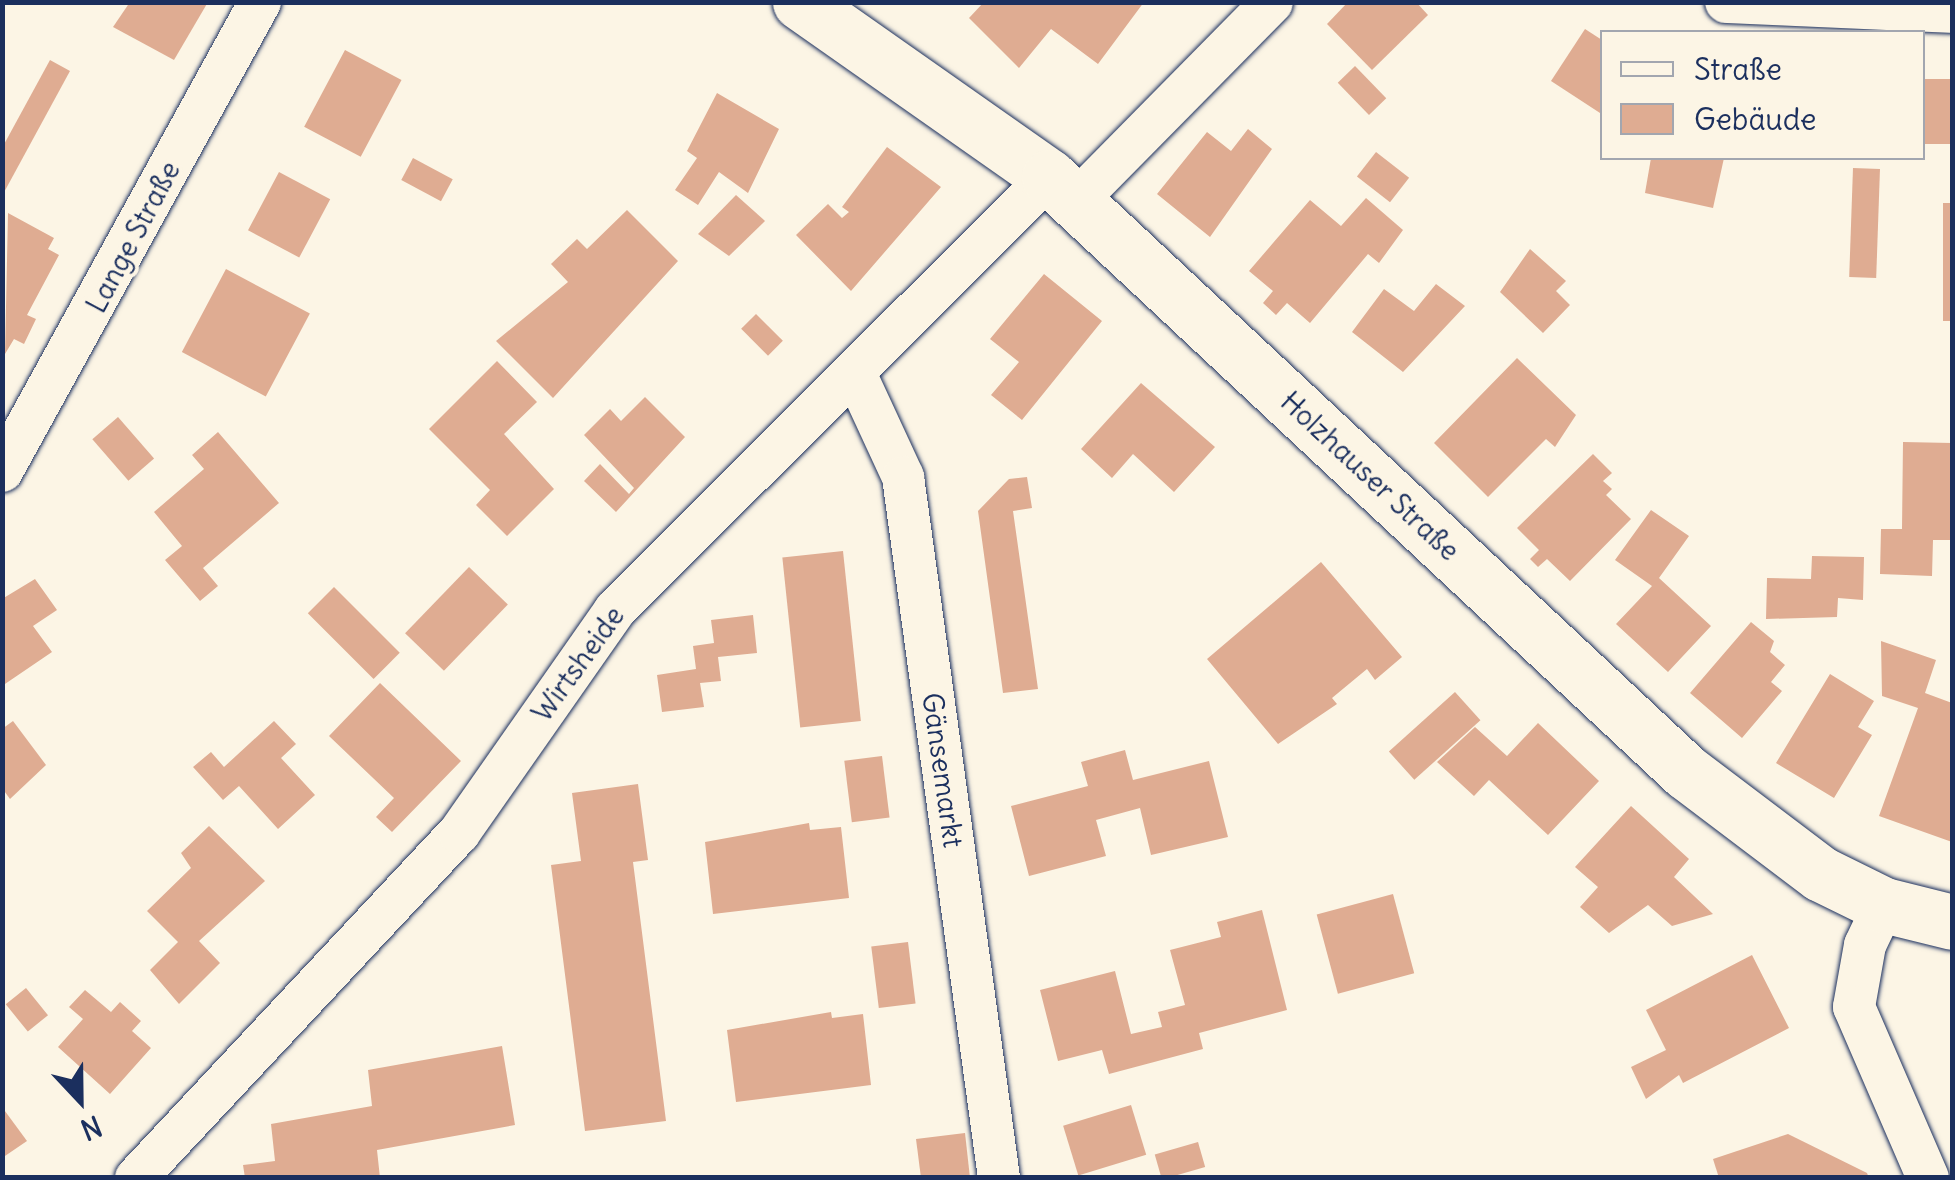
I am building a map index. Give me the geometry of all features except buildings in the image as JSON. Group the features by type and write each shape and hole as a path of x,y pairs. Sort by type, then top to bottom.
{"street":[{"name":"Lange Straße","path":"2,470 260,2"},
{"name":"Holzhauser Straße","path":"800,2 1062,189 1686,772 1822,874 1884,904 1952,922"},
{"name":"Wirtsheide","path":"136,1178 458,833 614,610 856,373 1272,2"},
{"path":"1726,2 1952,12"},
{"name":"Gänsemarkt","path":"856,373 903,477 999,1178"},
{"path":"1884,904 1864,945 1854,1008 1928,1178"}]}
